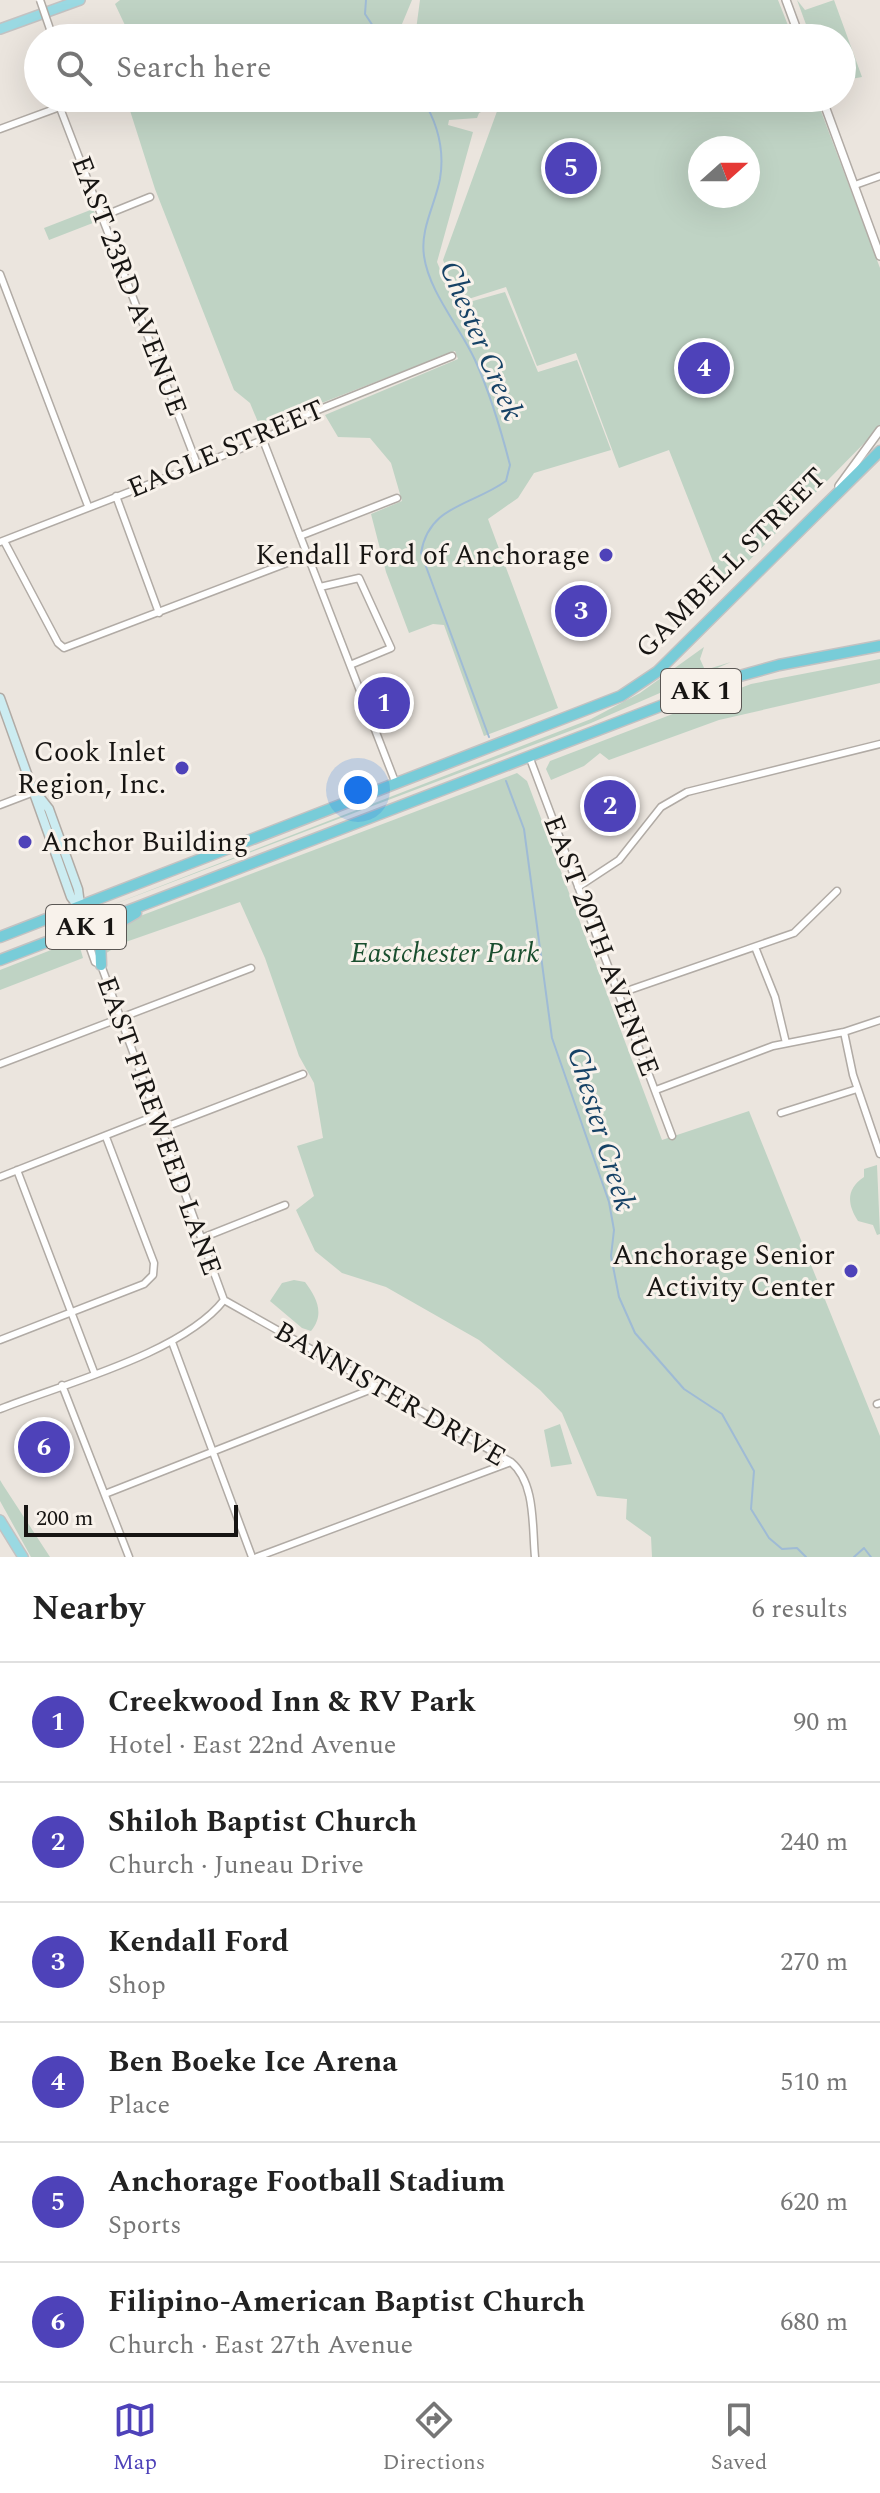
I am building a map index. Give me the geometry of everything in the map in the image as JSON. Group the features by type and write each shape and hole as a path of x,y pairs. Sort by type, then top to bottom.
{"highway":[{"name":"GAMBELL STREET","path":"396,785 621,696 657,672 834,493 880,451"},
{"name":"AK 1","path":"0,960 736,677 880,646"},
{"name":"AK 1","path":"0,937 396,785"},
{"path":"101,965 98,945 105,931 173,893"}],"main road":[{"path":"0,29 80,0"},
{"name":"EAST FIREWEED LANE","path":"0,698 69,892 79,907 83,928"},
{"path":"0,1520 23,1557"}],"street":[{"path":"40,0 48,24"},
{"path":"786,0 795,24"},
{"path":"0,129 49,112"},
{"name":"EAST 23RD AVENUE","path":"62,112 197,464"},
{"path":"827,112 880,256"},
{"path":"855,185 880,176"},
{"path":"103,216 150,197"},
{"path":"874,238 880,248"},
{"path":"0,274 88,506"},
{"name":"EAGLE STREET","path":"2,541 263,440 303,416 452,356"},
{"path":"834,493 880,430"},
{"path":"263,440 396,785"},
{"path":"116,496 159,613"},
{"path":"300,536 397,498"},
{"path":"2,541 58,643 64,648 308,555"},
{"path":"320,587 359,578 391,648 350,665"},
{"path":"578,887 619,860 661,807 687,792 880,744"},
{"name":"EAST 20TH AVENUE","path":"529,756 672,1136"},
{"path":"0,805 35,791"},
{"path":"618,994 794,933 837,891"},
{"name":"EAST FIREWEED LANE","path":"83,928 95,962 101,965 224,1300"},
{"path":"755,947 775,997 786,1043"},
{"path":"0,1064 251,968"},
{"path":"656,1090 786,1043 844,1032 880,1020"},
{"path":"844,1032 857,1089 880,1154"},
{"path":"160,1129 303,1074"},
{"path":"781,1113 857,1089"},
{"path":"0,1177 155,1116"},
{"path":"0,1340 144,1284 153,1275 154,1263 106,1137"},
{"path":"17,1170 94,1372"},
{"path":"202,1238 285,1205"},
{"path":"0,1409 172,1342 213,1314 224,1300"},
{"name":"BANNISTER DRIVE","path":"224,1300 521,1470 527,1484 535,1557"},
{"path":"172,1342 255,1557 511,1462"},
{"path":"62,1385 129,1557"},
{"path":"105,1494 377,1387"}],"green space":[{"path":"120,0 412,0 402,24 124,24 115,4"},
{"path":"420,0 778,0 787,24 417,24"},
{"path":"797,0 805,10 834,0 843,24 806,24"},
{"path":"856,60 862,77 856,78"},
{"path":"130,112 481,112 477,118 449,120 448,125 473,132 437,262 455,306 505,292 538,372 577,360 611,450 534,473 518,498 488,519 558,708 484,736 444,625 433,624 409,633 386,572 371,514 402,501 391,463 370,438 338,437 325,415 458,359 455,351 260,427 250,403 234,390 155,189"},
{"path":"497,112 821,112 880,268 880,427 723,587 669,450 619,468 576,353 537,366 506,287 459,302 443,260"},
{"path":"93,209 98,221 49,240 44,228"},
{"path":"704,647 700,659 705,670 731,662 591,723 99,910 591,719 640,693"},
{"path":"880,659 880,683 719,720 609,760 600,753 584,766 551,780 546,769 550,761 751,684"},
{"name":"Eastchester Park","path":"517,773 527,781 662,1140 749,1111 880,1436 880,1557 652,1557 651,1537 626,1519 627,1499 597,1496 562,1413 540,1390 479,1340 386,1287 342,1273 315,1251 296,1210 314,1196 297,1146 323,1138 314,1083 299,1056 265,958 240,902 120,944 105,954 103,939 127,921"},
{"path":"69,943 79,944 83,958 0,990 0,970"},
{"path":"877,1165 880,1234 877,1235 873,1225 858,1221 850,1197 854,1187 864,1177 864,1169"},
{"path":"294,1280 305,1282 318,1306 318,1318 311,1331 302,1328 270,1301 282,1283"},
{"path":"560,1424 572,1464 551,1467 544,1430"},
{"path":"0,1480 50,1557 31,1557 0,1501"}],"waterway":[{"name":"Chester Creek","path":"366,0 365,14 372,24"},
{"name":"Chester Creek","path":"429,112 436,126 441,157 440,179 424,236 424,256 438,296 480,373 510,465 506,481 442,516 426,537 421,553 489,737"},
{"name":"Chester Creek","path":"506,781 524,829 552,1038 609,1202 614,1230 611,1256 619,1297 635,1333 684,1389 722,1414 754,1471 751,1509 769,1538 782,1549 797,1548 806,1557"},
{"name":"Chester Creek","path":"854,1557 864,1548 871,1557"}],"place":[{"name":"Anchorage Football Stadium","path":"571,168"},
{"name":"Ben Boeke Ice Arena","path":"704,368"},
{"name":"Kendall Ford of Anchorage","path":"606,555"},
{"name":"Kendall Ford","path":"581,611"},
{"name":"Creekwood Inn & RV Park","path":"384,703"},
{"name":"Cook Inlet Region, Inc.","path":"182,768"},
{"name":"Shiloh Baptist Church","path":"610,806"},
{"name":"Anchor Building","path":"25,842"},
{"name":"Anchorage Senior Activity Center","path":"851,1271"},
{"name":"Filipino-American Baptist Church","path":"44,1447"}]}
